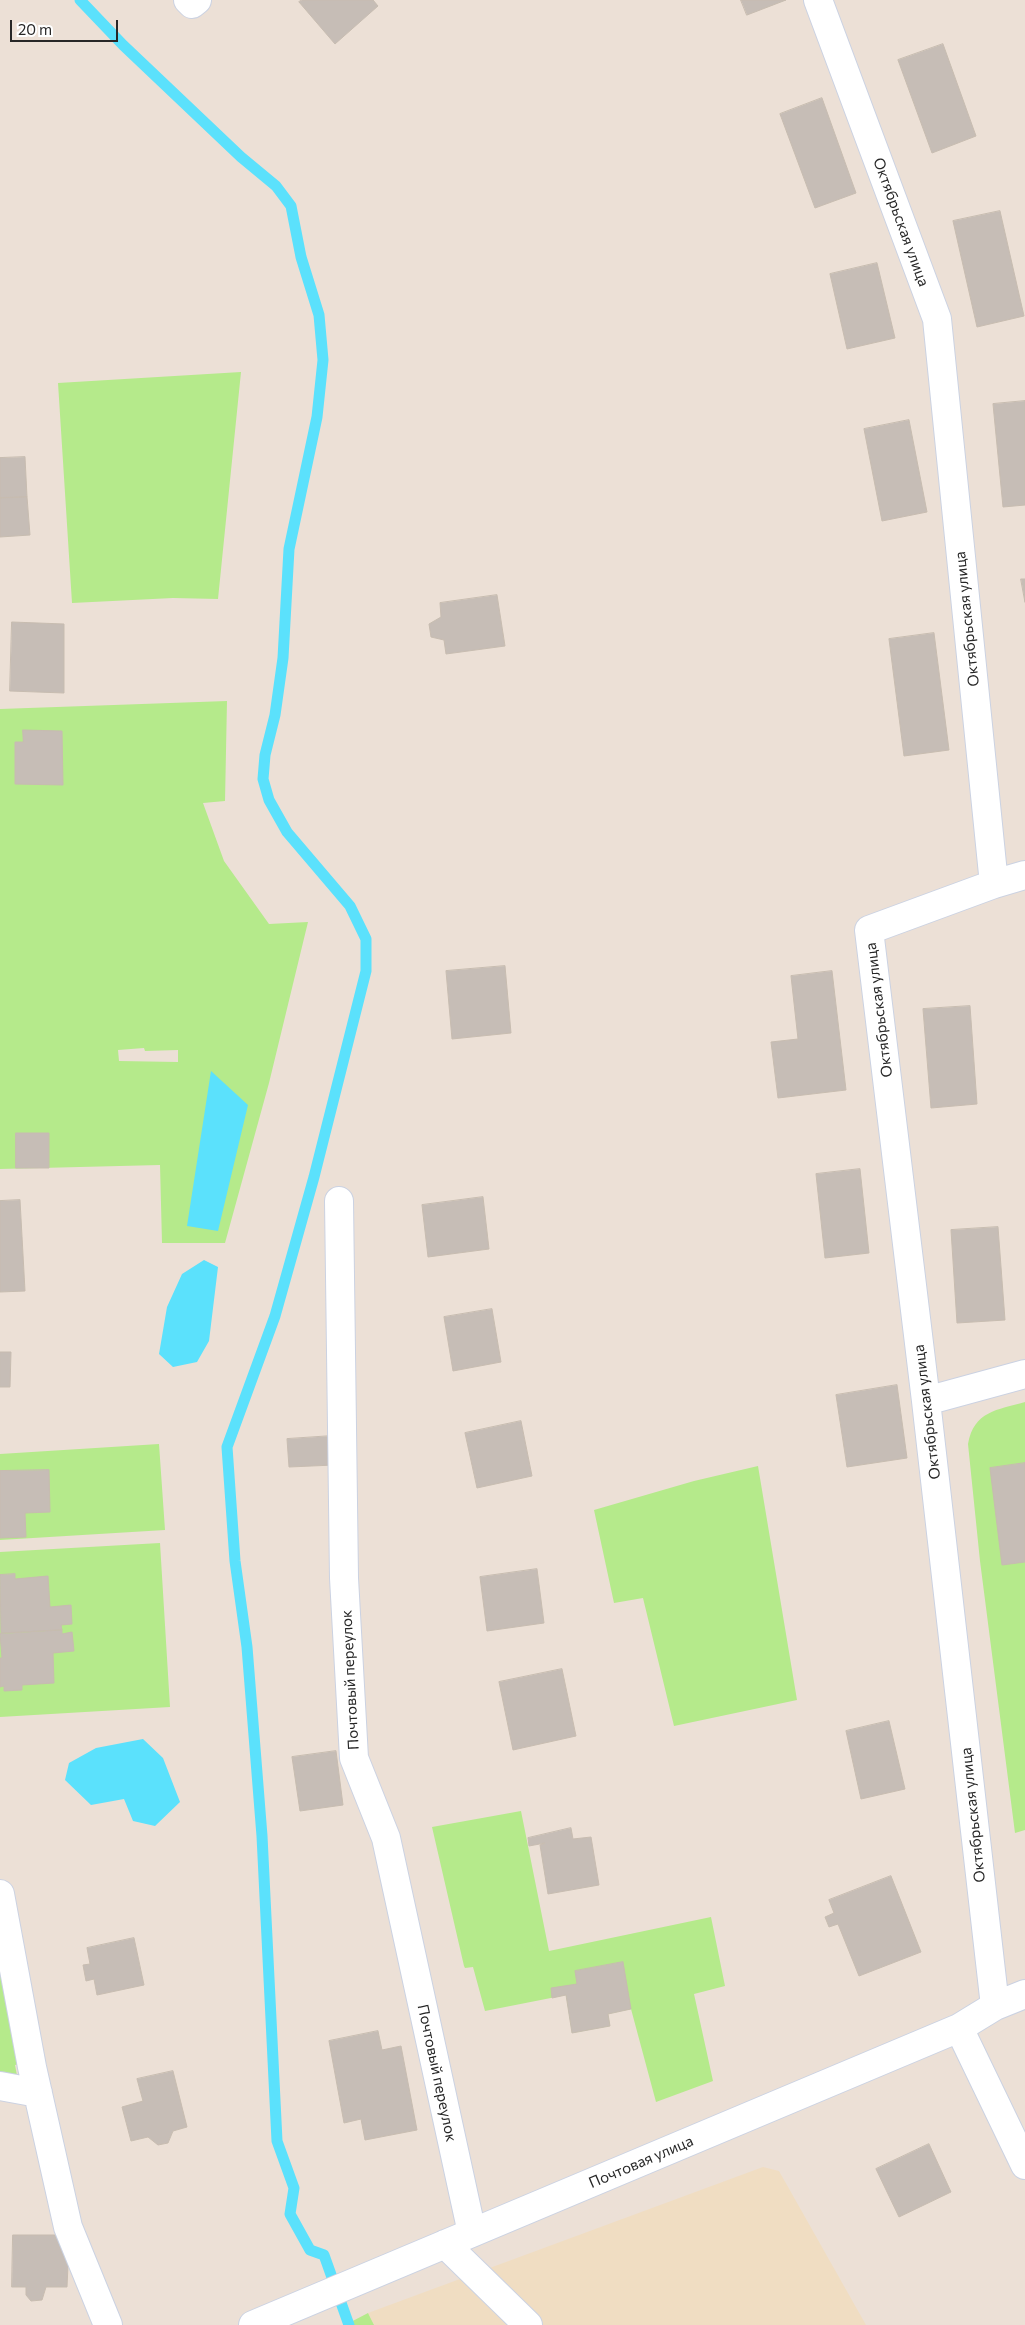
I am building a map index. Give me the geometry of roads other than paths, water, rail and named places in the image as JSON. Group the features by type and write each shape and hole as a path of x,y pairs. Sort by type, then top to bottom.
{"street":[{"path":"188,0 192,4 197,0"},
{"name":"Октябрьская улица","path":"818,0 937,319 994,884 869,930 926,1401 995,2006"},
{"path":"994,884 1025,875"},
{"name":"Почтовый переулок","path":"339,1201 344,1578 354,1758 386,1838 472,2233"},
{"path":"926,1401 1025,1374"},
{"path":"0,1894 38,2092 68,2227 108,2325"},
{"name":"Почтовая улица","path":"253,2325 959,2028 995,2006 1025,1994"},
{"path":"959,2028 1025,2165"},
{"path":"0,2086 38,2092"},
{"path":"445,2244 528,2325"}],"water":[{"path":"211,1071 248,1105 218,1231 187,1226"},
{"path":"204,1260 218,1267 209,1341 197,1362 173,1367 159,1354 167,1307 182,1274"},
{"path":"143,1739 163,1758 180,1802 155,1826 133,1821 124,1799 91,1805 65,1780 69,1763 96,1748"}],"waterway":[{"path":"80,0 123,45 241,157 276,186 291,206 301,257 319,315 323,360 317,417 289,549 283,658 275,715 265,755 263,779 269,800 287,832 350,906 366,939 366,971 314,1177 275,1316 227,1447 235,1561 247,1647 262,1836 277,2141 294,2188 290,2214 310,2250 324,2255 349,2325"}]}
